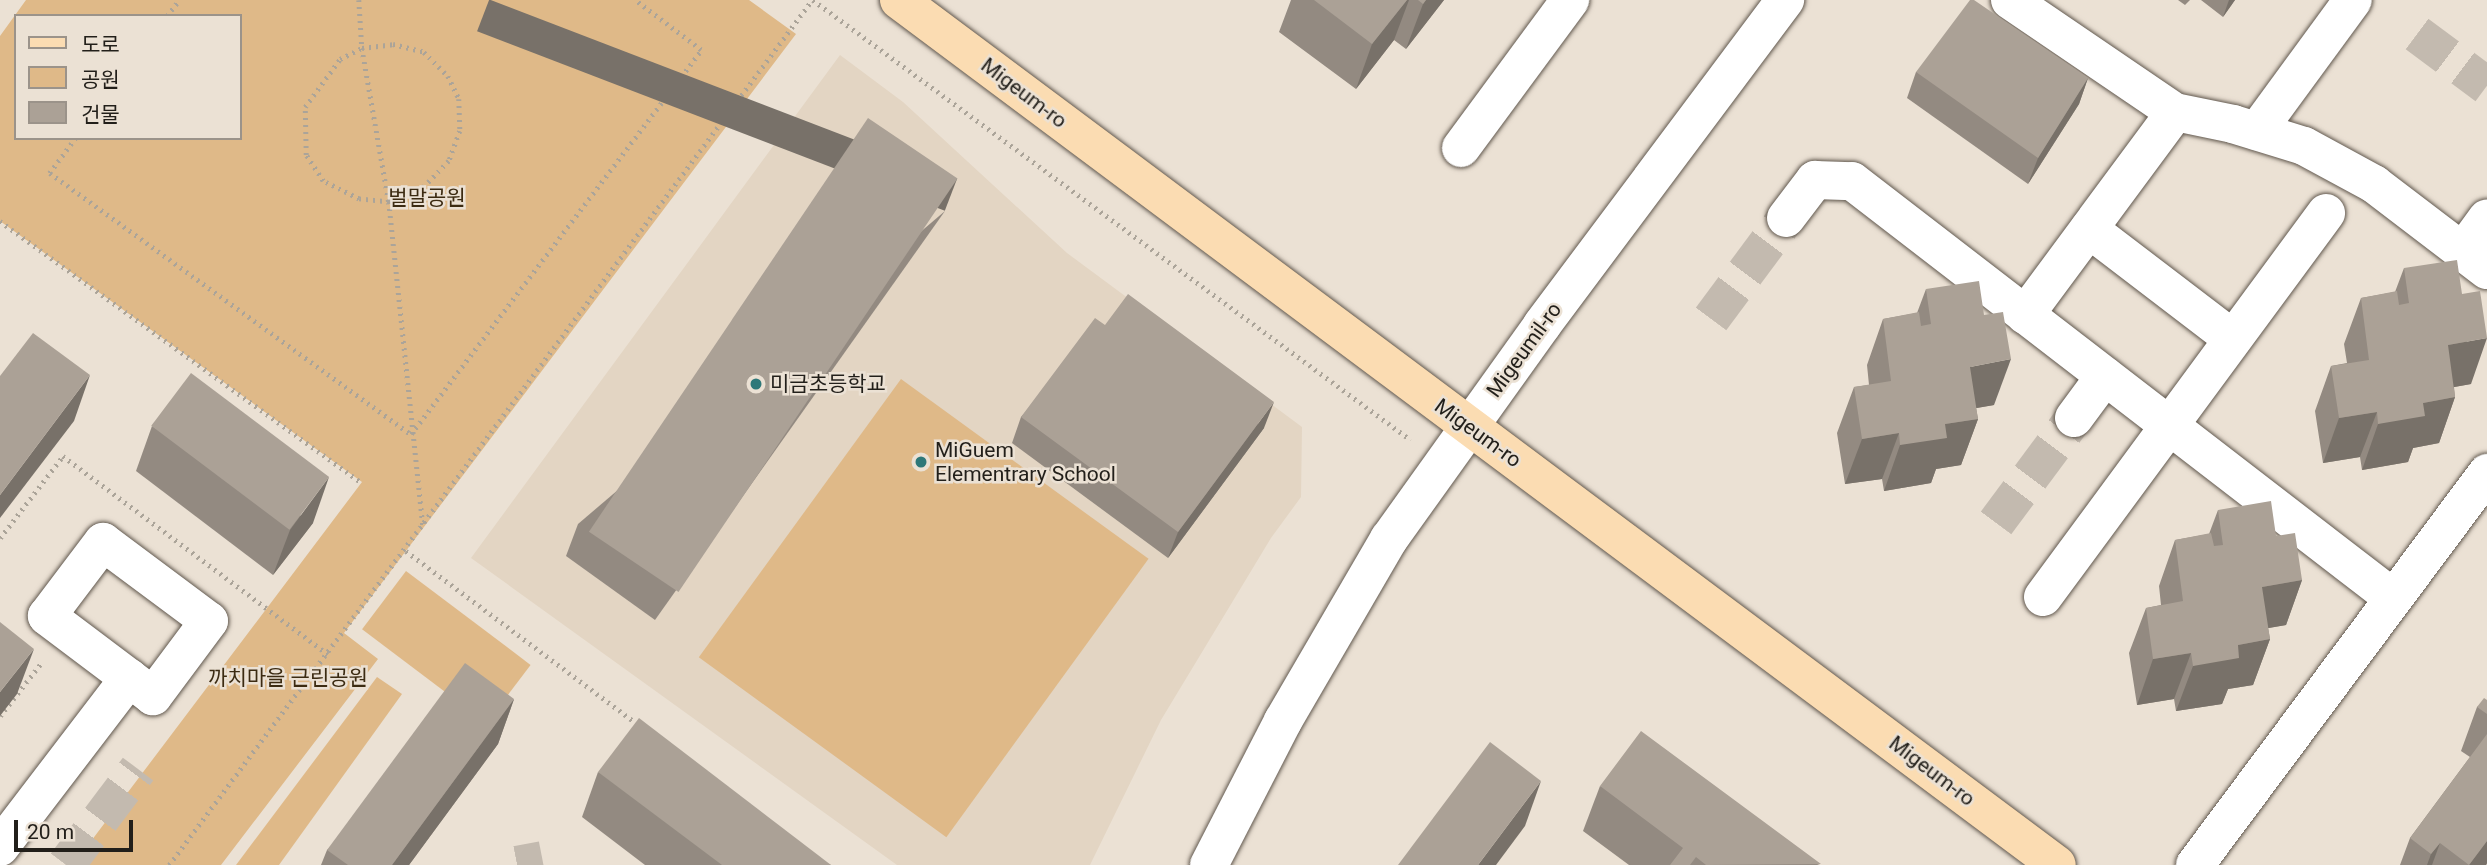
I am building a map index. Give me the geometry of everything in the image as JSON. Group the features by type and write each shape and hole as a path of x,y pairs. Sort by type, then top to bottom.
{"main road":[{"name":"Migeum-ro","path":"899,0 2057,865"}],"street":[{"path":"1461,148 1570,0"},
{"name":"Migeumil-ro","path":"1209,865 1335,628 1389,539 1468,427 1785,0"},
{"path":"2010,0 2175,112 2257,131 2304,146 2374,184 2475,260 2487,218"},
{"path":"2257,131 2353,0"},
{"path":"2025,315 2175,112"},
{"path":"1786,218 1815,180 1852,181 2393,598"},
{"path":"2043,597 2326,213"},
{"path":"2088,229 2233,339"},
{"path":"2074,418 2105,376"},
{"path":"2195,865 2487,473"},
{"path":"0,847 129,678"}],"path":[{"path":"359,0 362,48 389,202 411,434 423,527"},
{"path":"411,434 701,50 635,0"},
{"path":"169,865 813,0 1414,443 1407,454"},
{"path":"393,44 424,52 448,76 459,99 460,131 449,161 423,188 389,202 359,199 323,181 306,155 302,132 305,107 340,59 362,48 393,44"},
{"path":"75,140 50,173 411,434"},
{"path":"0,221 362,482"},
{"path":"405,551 649,733"},
{"path":"0,716 44,660 33,651"}],"shaded area":[{"name":"MiGuem Elementrary School","path":"840,55 903,102 1067,253 1302,427 1301,497 1271,538 1161,720 1090,865 897,865 471,558"}],"green space":[{"name":"벌말공원","path":"26,0 749,0 796,34 344,633 378,659 221,865 73,865 362,482 0,221 0,36 14,17 14,140 242,140 242,14 16,14"},
{"path":"901,379 1149,559 946,837 699,657"},
{"path":"406,571 531,665 487,723 362,629"},
{"path":"377,677 402,694 279,865 236,865"}],"building":[{"path":"1314,0 1407,0 1372,44"},
{"path":"1970,0 1974,0 2088,78 2038,158 1916,72"},
{"name":"미금초등학교","path":"868,118 958,178 678,592 589,532"},
{"path":"2457,260 2462,294 2480,291 2487,338 2448,345 2455,397 2423,403 2425,416 2378,424 2377,412 2339,418 2331,366 2369,360 2361,298 2397,291 2399,305 2409,303 2404,268"},
{"path":"1979,281 1984,315 2003,312 2011,359 1970,367 1978,419 1945,424 1947,438 1900,445 1899,433 1862,439 1854,387 1891,381 1883,319 1919,312 1921,326 1931,324 1926,289"},
{"path":"1128,294 1274,402 1178,532 1021,417 1095,318 1105,325"},
{"path":"33,333 90,375 0,495 0,376"},
{"path":"191,373 329,477 289,530 151,426"},
{"path":"2271,501 2276,536 2295,533 2302,580 2262,587 2270,639 2238,645 2239,658 2193,666 2191,653 2153,659 2146,608 2183,601 2175,540 2211,533 2214,546 2223,545 2218,510"},
{"path":"0,622 34,649 0,692"},
{"path":"465,663 514,699 392,865 348,865 327,850"},
{"path":"2484,698 2487,700 2487,714 2477,707"},
{"path":"639,718 831,865 722,865 598,772"},
{"path":"1641,731 1821,864 1706,865 1696,857 1690,865 1670,865 1683,848 1600,786"},
{"path":"2487,734 2487,841 2469,865 2440,843 2431,854 2410,838"},
{"path":"1490,742 1541,781 1478,865 1398,865"}],"tunnel":[{"path":"2417,34 2487,86"},
{"path":"1711,319 1786,218"},
{"path":"1996,523 2074,418"},
{"path":"66,865 138,769"},
{"path":"517,865 543,860"}],"place":[{"name":"미금초등학교","path":"756,384"},
{"name":"MiGuem Elementrary School","path":"921,462"}],"park label":[{"name":"까치마을 근린공원","path":"288,678"}]}
